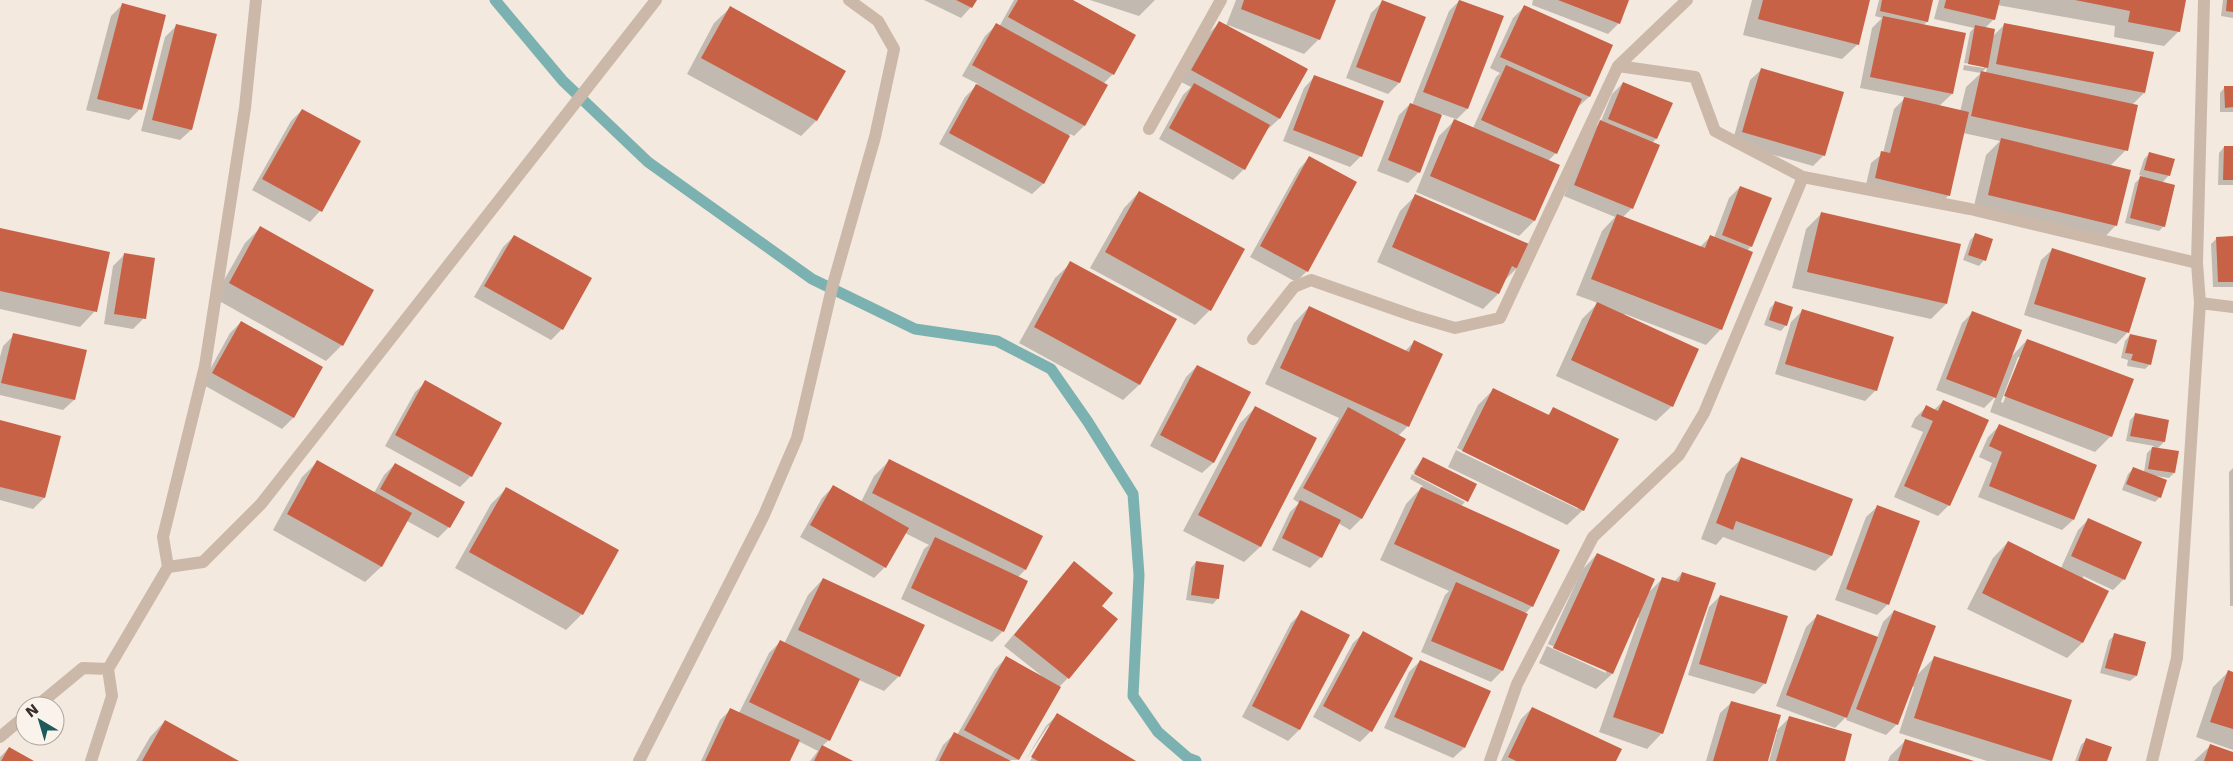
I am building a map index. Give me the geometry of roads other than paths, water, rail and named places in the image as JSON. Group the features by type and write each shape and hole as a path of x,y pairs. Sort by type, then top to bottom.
{"street":[{"path":"91,761 112,696 108,669 168,567 163,538 205,366 246,108 256,0"},
{"path":"168,567 203,562 261,504 607,65 656,0"},
{"path":"639,761 764,515 797,438 832,288 875,137 894,49 878,21 849,0"},
{"path":"1149,129 1221,0"},
{"path":"1253,338 1294,288 1311,280 1414,316 1455,328 1500,318 1618,66 1687,0"},
{"path":"2152,761 2177,658 2200,304 2197,263 2204,0"},
{"path":"1618,66 1694,77 1715,131 1803,177 1970,209 2197,263"},
{"path":"1490,761 1517,684 1593,537 1679,455 1704,413 1803,177"},
{"path":"2200,304 2233,307"},
{"path":"49,696 83,668 108,669"},
{"path":"0,737 15,724"}],"waterway":[{"path":"495,0 563,81 648,162 812,279 915,329 997,341 1051,369 1088,422 1133,494 1139,575 1133,696 1158,732 1188,758 1196,761"}]}
